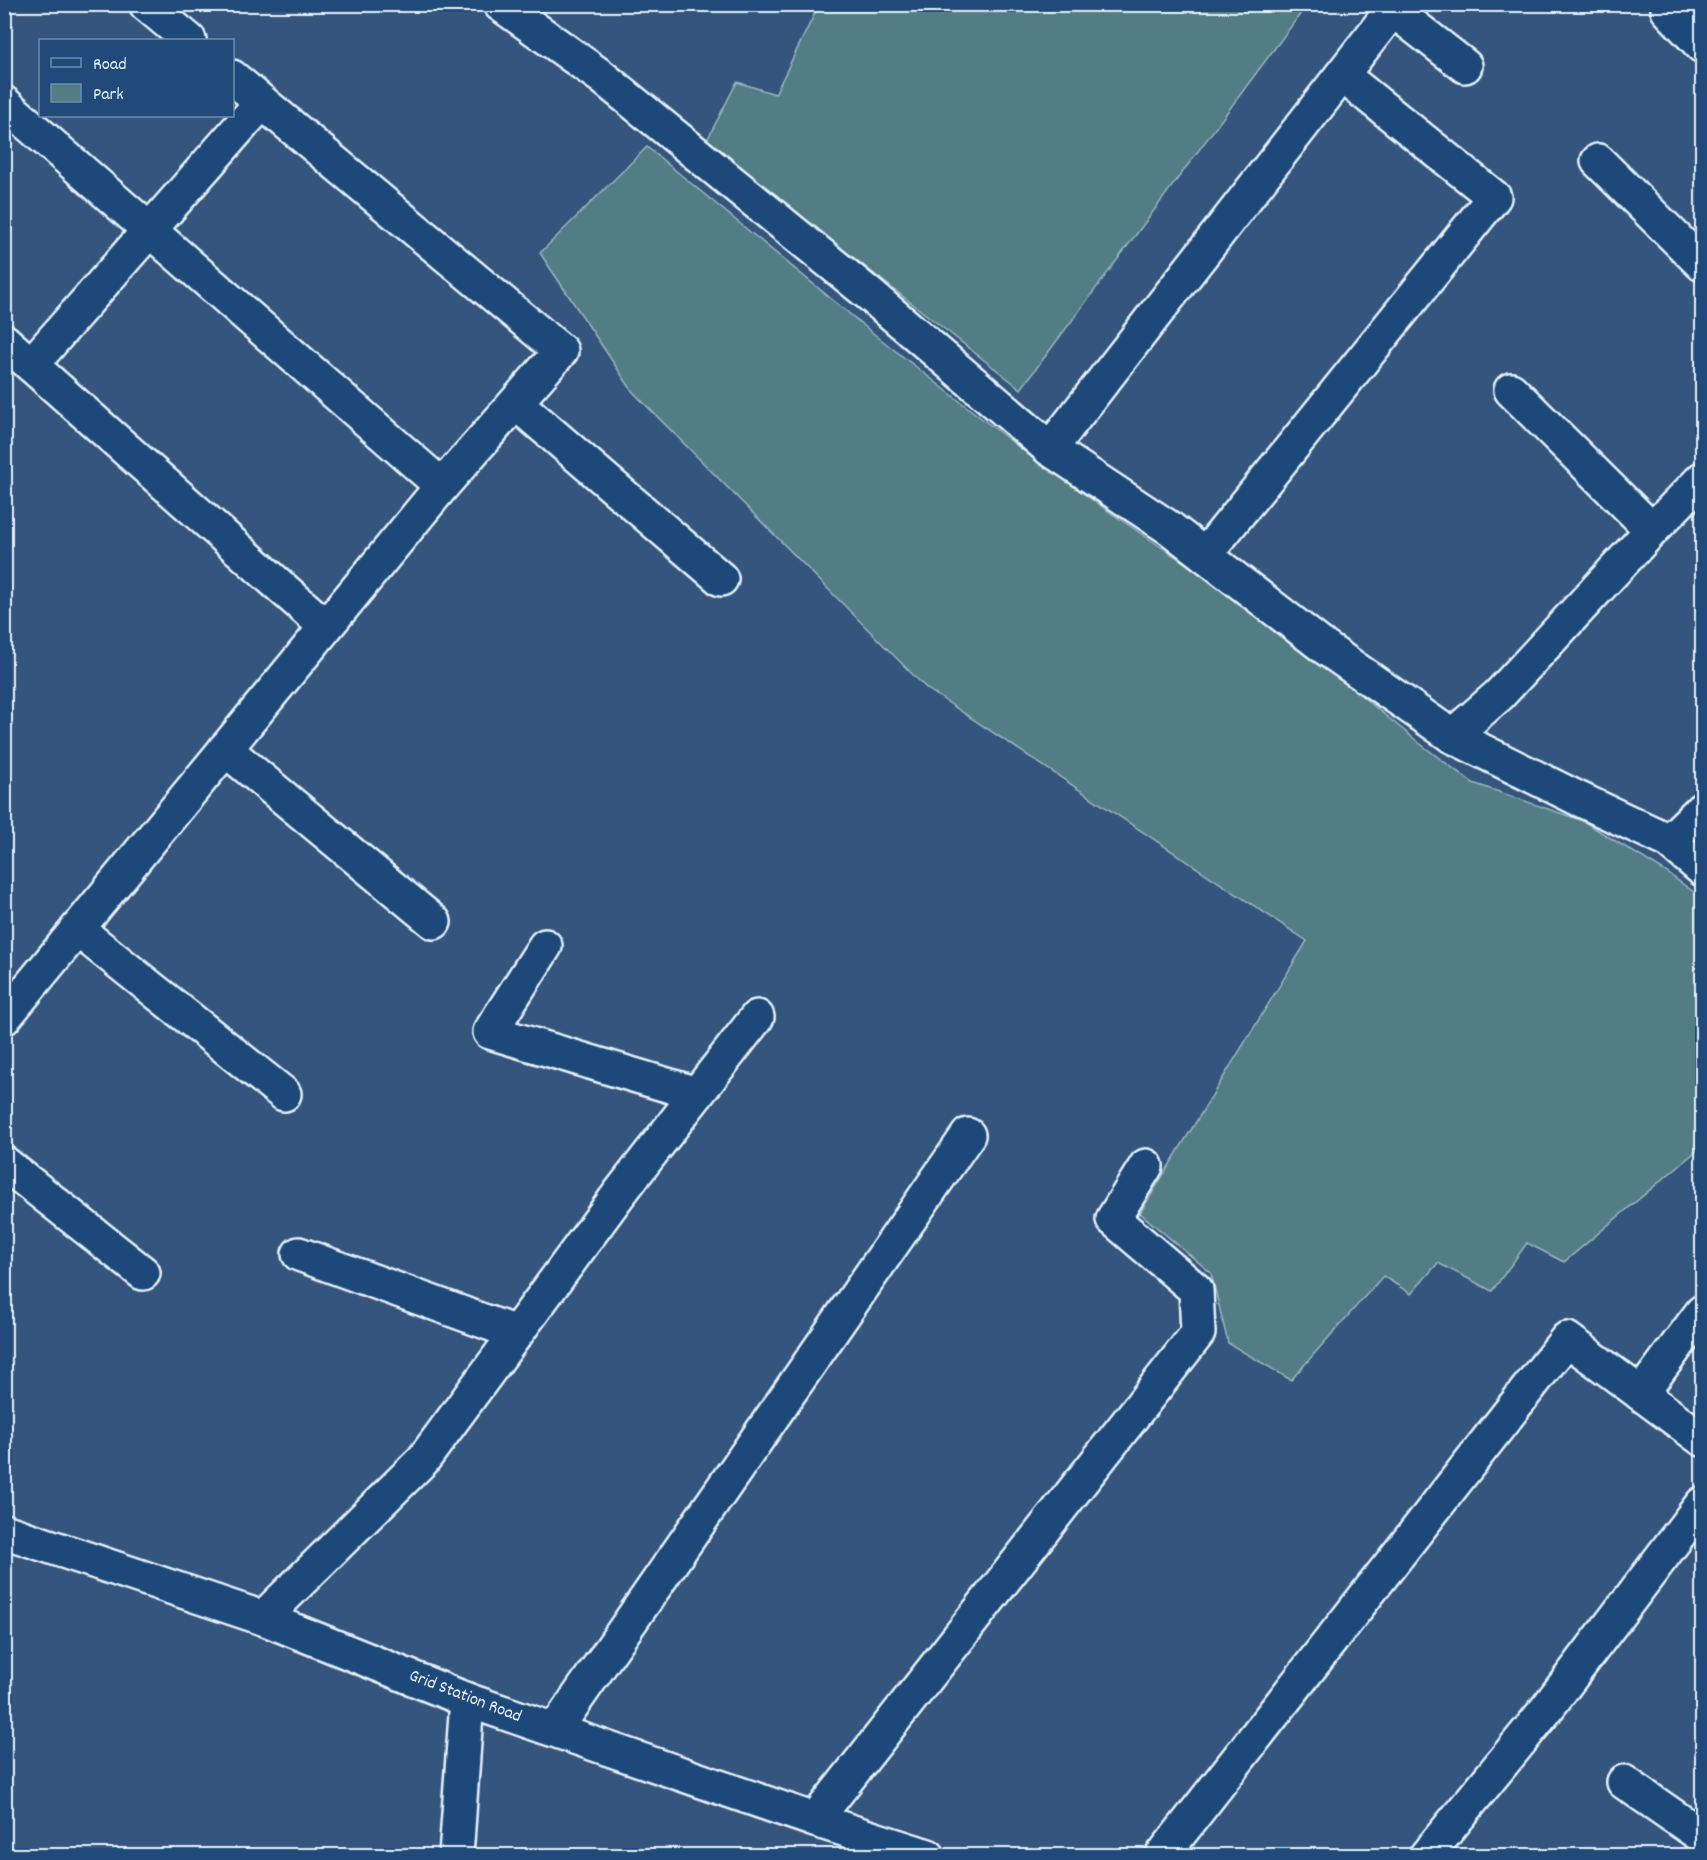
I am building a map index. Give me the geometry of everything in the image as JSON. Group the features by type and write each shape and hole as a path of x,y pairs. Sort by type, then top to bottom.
{"street":[{"path":"146,4 188,39"},
{"path":"500,4 620,92 869,294 1050,449 1171,529 1324,647 1452,736 1669,842 1702,869"},
{"path":"1050,449 1395,7 1465,66"},
{"path":"1668,10 1702,46"},
{"path":"1205,555 1494,197 1341,75"},
{"path":"4,1018 325,626 442,486 561,351 234,79"},
{"path":"31,364 262,102"},
{"path":"4,103 442,486"},
{"path":"1598,161 1702,264"},
{"path":"4,341 325,626"},
{"path":"1511,390 1652,530"},
{"path":"516,403 721,579"},
{"path":"1452,736 1499,695 1702,479"},
{"path":"225,748 434,922"},
{"path":"1669,842 1702,809"},
{"path":"77,929 284,1094"},
{"path":"545,946 490,1032 697,1094"},
{"path":"263,1618 423,1460 619,1194 757,1017"},
{"path":"555,1730 968,1135"},
{"path":"4,1163 143,1273"},
{"path":"815,1820 1198,1333 1196,1290 1113,1219 1146,1166"},
{"path":"299,1254 516,1333"},
{"path":"1641,1394 1702,1312"},
{"path":"1162,1856 1567,1339 1702,1439"},
{"path":"1426,1856 1545,1711 1702,1504"},
{"name":"Grid Station Road","path":"4,1531 263,1618 467,1700 815,1820 928,1856"},
{"path":"456,1856 467,1700"},
{"path":"1624,1782 1702,1836"},
{"path":"1692,1856 1702,1841"}],"green space":[{"path":"819,5 1307,5 1021,389 706,142 737,82 775,94"},
{"path":"647,147 874,334 1012,442 1105,509 1251,608 1423,746 1473,783 1583,821 1666,872 1702,898 1701,1147 1564,1262 1527,1243 1492,1291 1438,1263 1411,1294 1383,1276 1291,1380 1228,1343 1211,1273 1140,1213 1307,941 926,688 633,392 540,253"}]}
